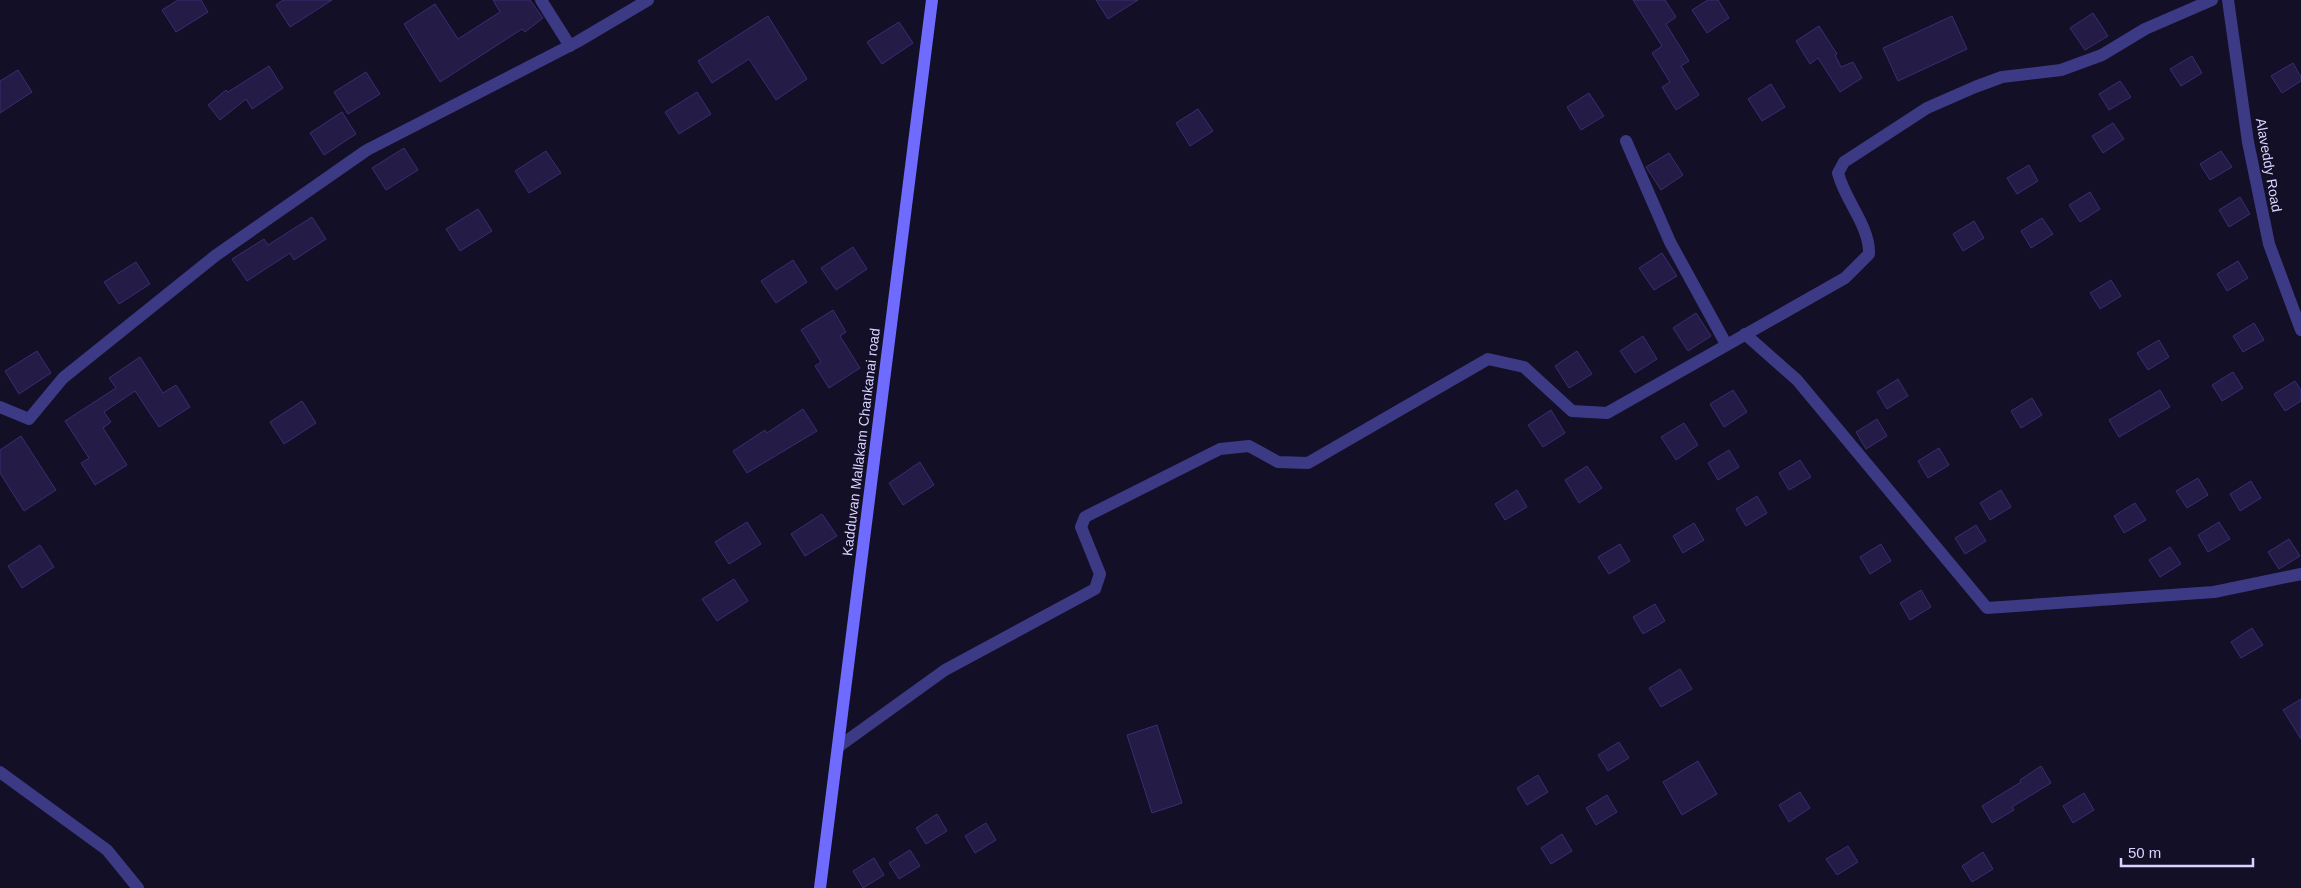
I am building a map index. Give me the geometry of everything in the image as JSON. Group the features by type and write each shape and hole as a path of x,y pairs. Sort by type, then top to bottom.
{"main road":[{"name":"Kadduvan Mallakam Chankanai road","path":"820,888 932,0"}],"street":[{"path":"541,0 570,46"},
{"path":"0,407 29,418 63,378 208,262 368,150 570,46 648,0"},
{"path":"838,747 946,670 1095,589 1100,574 1081,527 1085,517 1220,449 1249,446 1278,462 1308,463 1488,359 1524,367 1572,411 1607,413 1845,278 1869,254 1869,242 1841,184 1838,173 1844,162 1927,108 2002,77 2061,70 2102,55 2145,29 2212,0"},
{"name":"Alaveddy Road","path":"2228,0 2248,142 2269,244 2301,330"},
{"path":"1626,141 1670,242 1726,344"},
{"path":"1745,334 1797,380 1987,608 2214,592 2301,574"},
{"path":"0,772 107,850 138,888"}],"building":[{"path":"178,0 201,0 208,12 176,32 162,10"},
{"path":"283,0 332,0 290,27 276,5"},
{"path":"493,0 530,0 543,18 525,32 522,29 440,82 404,24 435,4 458,39 500,12"},
{"path":"1096,0 1138,0 1108,19"},
{"path":"1633,0 1665,0 1676,17 1666,24 1689,61 1681,66 1699,95 1676,110 1662,87 1670,82 1652,53 1662,46"},
{"path":"1708,0 1718,0 1729,18 1707,33 1692,10"},
{"path":"2093,13 2108,36 2085,50 2070,28"},
{"path":"768,16 807,79 776,100 749,59 712,83 698,61"},
{"path":"1952,16 1967,49 1898,81 1883,48"},
{"path":"899,22 913,43 882,64 867,42"},
{"path":"1819,26 1837,54 1835,55 1841,67 1853,62 1862,78 1840,92 1818,58 1810,64 1796,41"},
{"path":"2192,56 2202,73 2181,86 2170,69"},
{"path":"2293,63 2301,77 2301,81 2282,93 2271,76"},
{"path":"269,66 283,88 252,109 246,99 220,120 208,105 226,90 228,92"},
{"path":"18,70 32,92 0,113 0,81"},
{"path":"366,72 380,94 348,114 334,92"},
{"path":"2120,81 2131,97 2109,110 2099,94"},
{"path":"1771,84 1785,107 1762,121 1748,99"},
{"path":"697,92 711,114 679,134 665,112"},
{"path":"1589,93 1604,116 1581,130 1567,107"},
{"path":"1198,109 1213,131 1190,146 1176,123"},
{"path":"342,112 356,134 324,155 310,133"},
{"path":"2113,123 2124,139 2103,153 2092,136"},
{"path":"404,148 418,170 386,190 372,168"},
{"path":"546,151 561,173 529,193 515,171"},
{"path":"2221,151 2232,167 2210,180 2200,164"},
{"path":"1669,153 1683,175 1661,190 1646,167"},
{"path":"2029,165 2038,181 2017,194 2007,178"},
{"path":"2090,192 2100,209 2080,222 2069,205"},
{"path":"2240,197 2250,214 2229,227 2219,210"},
{"path":"478,209 492,231 460,251 446,229"},
{"path":"312,217 326,239 294,260 290,253 247,281 232,259 264,239 268,245"},
{"path":"2042,218 2053,234 2031,248 2021,231"},
{"path":"1974,221 1984,238 1963,251 1953,234"},
{"path":"853,247 867,269 836,290 821,268"},
{"path":"1662,253 1677,276 1654,290 1639,268"},
{"path":"793,260 807,282 776,303 761,281"},
{"path":"2238,261 2248,278 2227,291 2217,274"},
{"path":"136,262 150,284 119,304 104,282"},
{"path":"2111,280 2121,296 2100,309 2090,293"},
{"path":"833,310 846,332 840,336 860,368 829,388 815,366 821,362 801,330"},
{"path":"1696,313 1711,336 1688,351 1673,328"},
{"path":"2254,323 2264,340 2243,352 2233,336"},
{"path":"1643,336 1657,359 1635,373 1620,351"},
{"path":"2159,340 2169,357 2148,370 2137,353"},
{"path":"37,351 51,373 19,394 5,371"},
{"path":"1577,351 1592,374 1569,388 1555,366"},
{"path":"140,357 163,393 176,385 190,407 159,427 135,391 104,412 111,422 103,428 127,465 95,485 81,463 89,458 65,421 116,388 109,378"},
{"path":"2233,372 2243,388 2222,401 2212,385"},
{"path":"1898,379 1908,396 1887,409 1877,392"},
{"path":"2295,381 2301,390 2301,401 2285,411 2274,394"},
{"path":"1733,390 1747,412 1724,427 1710,404"},
{"path":"2160,390 2170,407 2119,437 2109,420"},
{"path":"2032,398 2042,415 2021,428 2011,411"},
{"path":"302,401 316,423 284,444 270,422"},
{"path":"803,409 817,431 747,473 733,451 765,430 767,433"},
{"path":"1551,410 1565,433 1543,447 1528,425"},
{"path":"1877,419 1887,436 1866,449 1856,432"},
{"path":"1684,423 1698,445 1676,460 1661,437"},
{"path":"21,436 56,490 24,511 0,473 0,450"},
{"path":"1939,448 1949,465 1928,478 1918,461"},
{"path":"1729,450 1739,467 1718,480 1708,463"},
{"path":"1800,460 1811,477 1789,490 1779,473"},
{"path":"920,462 934,485 903,505 889,483"},
{"path":"1587,466 1602,488 1579,503 1565,480"},
{"path":"2198,478 2208,495 2187,508 2176,491"},
{"path":"2251,481 2261,498 2240,511 2230,494"},
{"path":"1517,490 1527,507 1505,520 1495,504"},
{"path":"2001,490 2011,507 1990,520 1980,503"},
{"path":"1757,496 1767,513 1746,526 1736,509"},
{"path":"2135,503 2146,520 2124,533 2114,516"},
{"path":"822,514 837,536 805,556 791,534"},
{"path":"747,522 761,544 729,564 715,542"},
{"path":"2219,522 2230,539 2208,552 2198,535"},
{"path":"1694,523 1704,540 1683,553 1673,536"},
{"path":"1976,525 1986,541 1965,554 1955,538"},
{"path":"2289,539 2300,556 2279,569 2268,552"},
{"path":"1620,544 1630,561 1609,574 1598,557"},
{"path":"1881,544 1891,561 1870,574 1860,557"},
{"path":"40,545 54,567 22,588 8,566"},
{"path":"2170,547 2181,564 2160,577 2149,560"},
{"path":"734,579 748,601 717,621 702,599"},
{"path":"1921,590 1931,607 1910,620 1900,603"},
{"path":"1655,604 1665,621 1643,634 1633,617"},
{"path":"2252,628 2263,645 2241,658 2231,642"},
{"path":"1680,669 1692,689 1661,707 1649,688"},
{"path":"2301,699 2301,739 2283,710"},
{"path":"1157,725 1182,803 1152,813 1127,735"},
{"path":"1619,742 1629,758 1608,771 1598,755"},
{"path":"1698,761 1717,794 1682,815 1663,782"},
{"path":"2041,766 2051,783 2012,807 2014,810 1992,823 1982,806 2021,782 2020,780"},
{"path":"1538,775 1548,792 1527,805 1517,788"},
{"path":"1800,792 1810,808 1789,822 1779,805"},
{"path":"2084,793 2094,810 2073,823 2063,806"},
{"path":"1607,795 1617,812 1596,825 1586,808"},
{"path":"937,814 947,831 926,844 916,828"},
{"path":"986,823 996,840 975,853 965,836"},
{"path":"1562,834 1572,851 1551,864 1541,848"},
{"path":"1848,846 1858,862 1837,875 1826,859"},
{"path":"910,850 920,866 899,879 889,863"},
{"path":"1983,852 1993,869 1972,882 1962,866"},
{"path":"874,858 884,875 863,888 853,871"}]}
